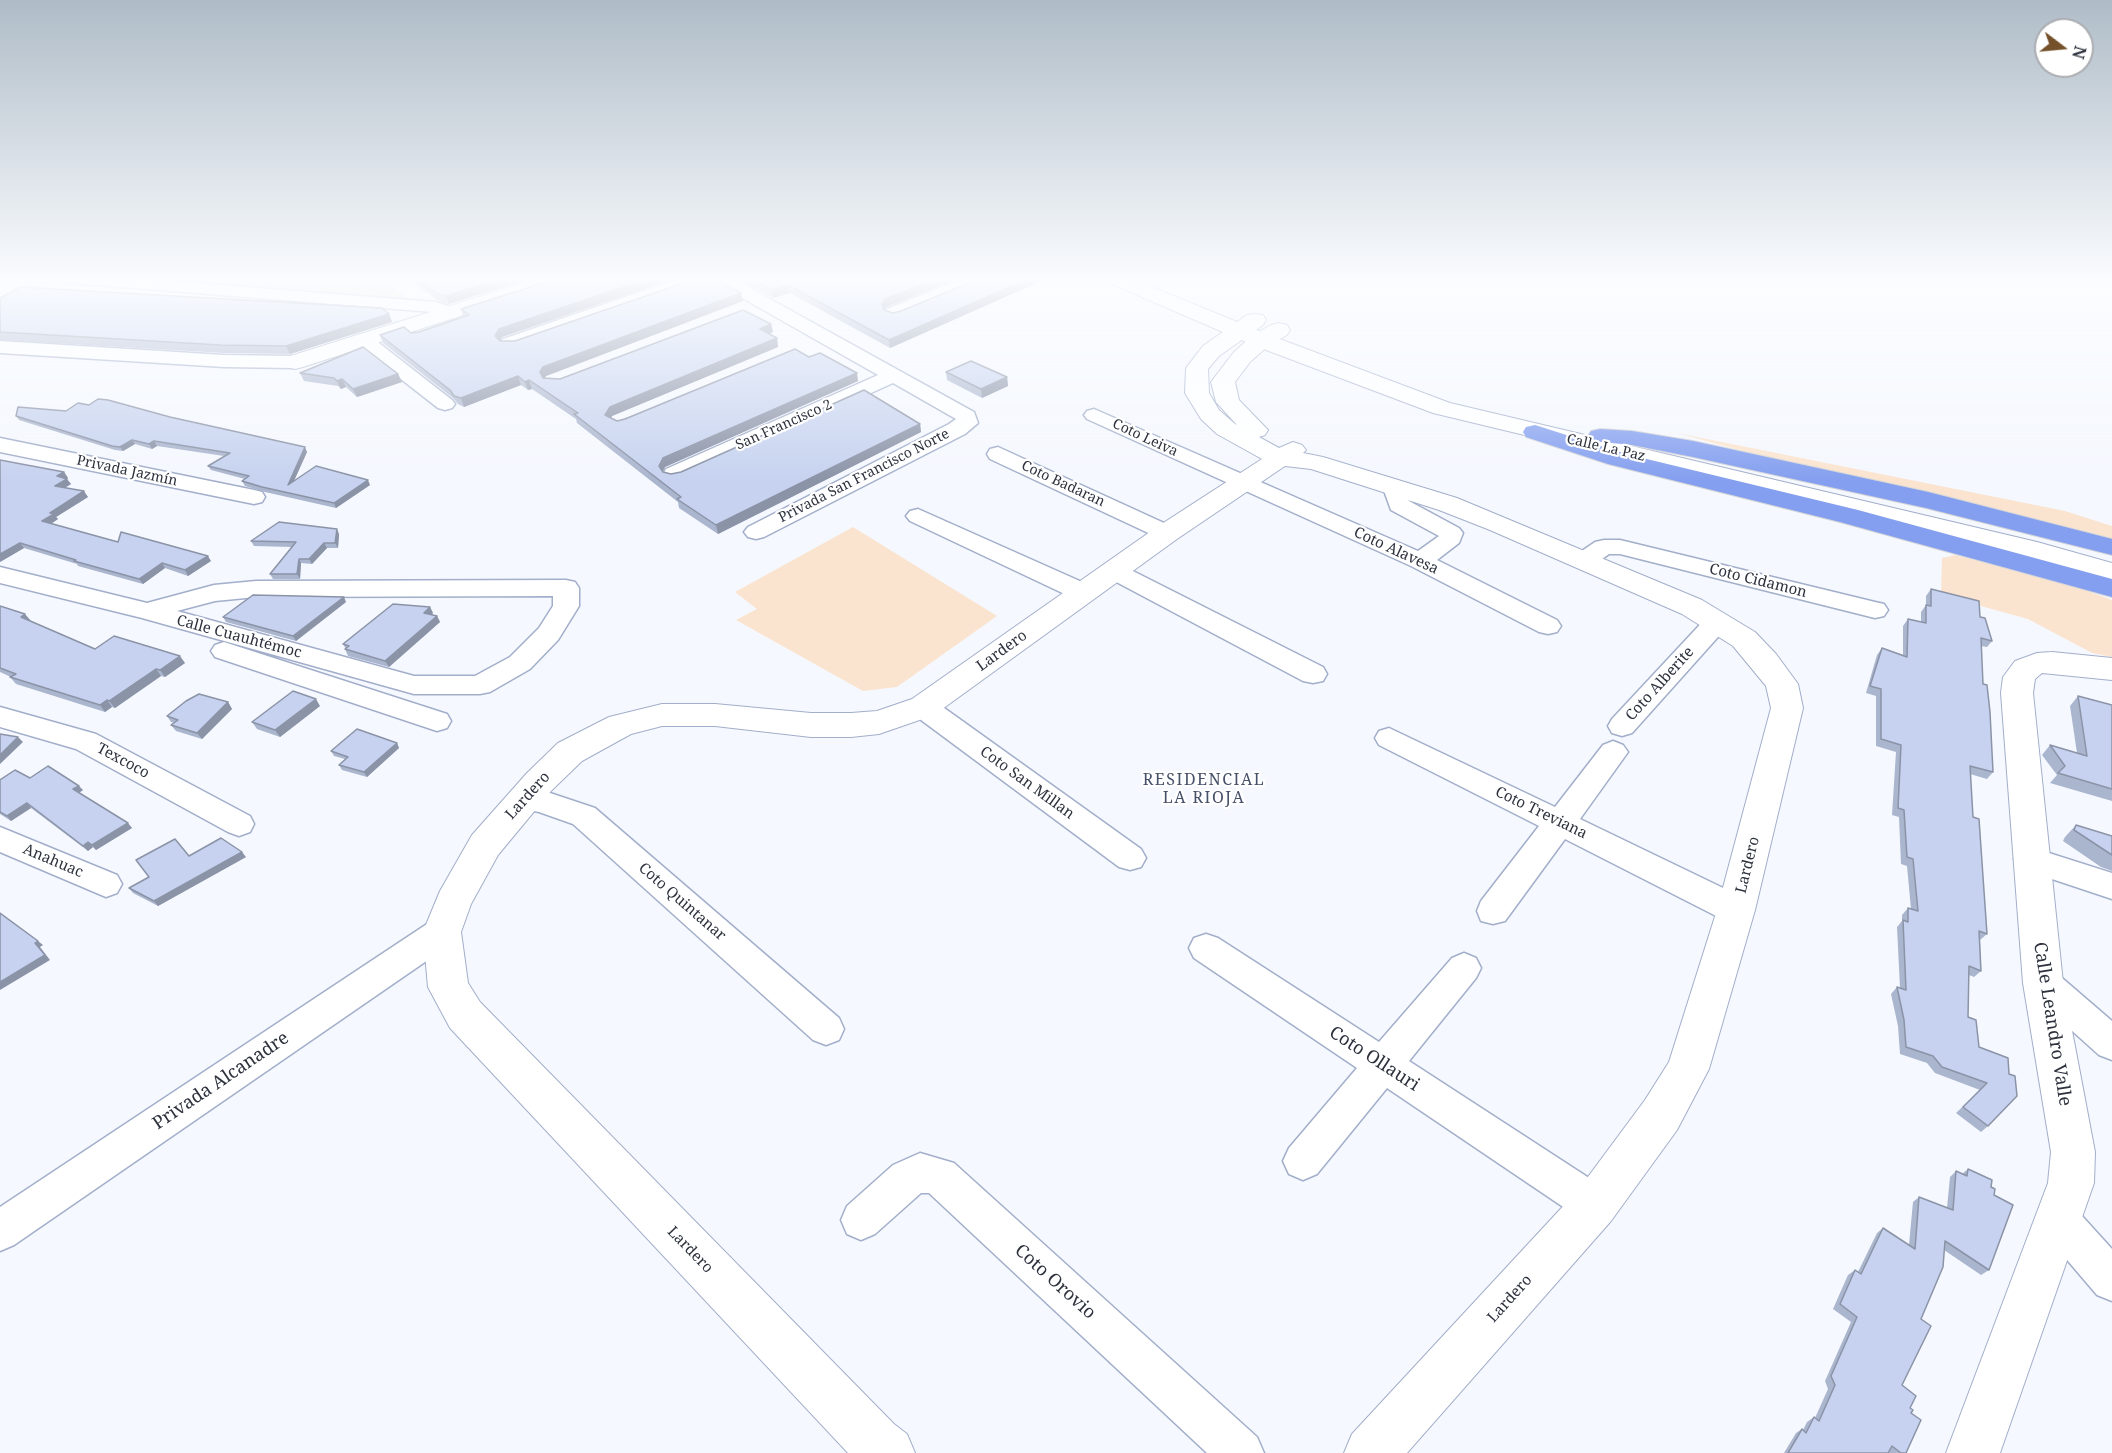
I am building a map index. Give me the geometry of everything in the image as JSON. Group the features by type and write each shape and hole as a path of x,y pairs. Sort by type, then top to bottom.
{"highway":[{"path":"1535,432 1680,476 2016,560 2112,588"},
{"path":"1600,436 1672,445 1928,500 2112,547"}],"street":[{"path":"0,347 224,361 295,363 346,346"},
{"path":"370,346 445,404"},
{"path":"798,348 803,346"},
{"path":"841,346 894,375"},
{"path":"1223,382 1196,379 1197,368 1203,359 1228,346"},
{"path":"1247,346 1223,382 1228,402 1239,415 1267,438 1295,457"},
{"name":"Calle La Paz","path":"1294,346 1411,398 1442,408 1535,432 1701,466 2024,540 2112,565"},
{"name":"Calle La Paz","path":"1303,346 1440,393 1701,466 2112,572"},
{"name":"Privada San Francisco Norte","path":"756,532 967,423 967,416 894,375"},
{"name":"San Francisco 2","path":"674,474 894,375"},
{"name":"Lardero","path":"1196,379 1197,393 1202,404 1217,421 1239,438 1500,524 1692,607 1707,632 1744,639 1765,661 1782,684 1787,708 1736,910 1688,1069 1661,1115 1595,1205 1371,1453"},
{"name":"Coto Leiva","path":"1094,415 1241,482"},
{"path":"0,445 29,451"},
{"name":"Privada Jazmín","path":"0,460 29,451 254,497"},
{"name":"Coto Badaran","path":"998,454 1167,533"},
{"name":"Lardero","path":"888,1453 875,1443 465,1015 448,987 442,932 453,902 485,845 524,799 570,752 621,725 662,715 715,715 811,724 851,725 879,722 923,707 1082,592 1241,482 1295,457"},
{"name":"Coto Alavesa","path":"1241,482 1420,561 1548,626"},
{"path":"1394,488 1399,505 1451,533 1451,538 1420,561"},
{"path":"918,516 1082,592"},
{"name":"Coto Cidamon","path":"1585,560 1604,547 1620,547 1875,610"},
{"path":"1114,571 1313,674"},
{"name":"Calle Cuauhtémoc","path":"0,575 159,615 414,685 480,685 519,663 549,634 566,606 566,588 256,589 214,593 159,615"},
{"path":"159,615 193,641 437,721"},
{"name":"Coto Alberite","path":"1493,911 1560,822 1617,739 1707,632"},
{"name":"Calle Leandro Valle","path":"1973,1453 2059,1220 2071,1183 2073,1152 2043,983 2030,859 2017,693 2019,677 2026,668 2037,663 2052,662 2112,669"},
{"name":"Coto San Millan","path":"923,707 1130,858"},
{"name":"Texcoco","path":"0,717 86,741 239,824"},
{"name":"Coto Treviana","path":"1389,738 1736,910"},
{"name":"Coto Quintanar","path":"524,799 541,801 584,816 826,1029"},
{"name":"Anahuac","path":"0,839 106,884"},
{"path":"2030,859 2112,886"},
{"name":"Privada Alcanadre","path":"0,1232 442,932"},
{"name":"Coto Ollauri","path":"1206,948 1595,1205"},
{"path":"1303,1161 1464,968"},
{"path":"2043,983 2110,1038"},
{"name":"Coto Orovio","path":"861,1220 907,1179 920,1172 940,1177 1241,1453"},
{"path":"2059,1220 2112,1280"}],"shaded area":[{"path":"1677,433 2065,511 2112,526 2112,541 1841,478"},
{"path":"853,527 997,616 897,687 863,691 736,620 757,609 735,592"},
{"path":"1955,555 2069,584 2112,600 2112,657 2092,653 2028,619 1941,595 1942,558"}],"building":[{"path":"394,346 600,346 543,367 540,372 543,378 560,379 648,346 758,346 610,407 605,415 617,421 795,349 809,357 820,353 857,373 663,458 659,466 663,472 671,474 681,472 864,390 920,424 716,525 677,499 681,497 574,414 578,413 529,380 525,382 518,376 461,398 454,396 450,390"},
{"path":"363,347 398,374 353,389 342,379 337,381 334,378 300,373"},
{"path":"971,361 1007,377 981,389 946,372"},
{"path":"98,399 305,447 288,485 316,466 368,480 334,503 262,487 242,481 249,476 208,466 230,453 154,441 149,444 132,440 120,447 112,446 16,416 18,407 66,411 78,403 89,405"},
{"path":"0,460 64,472 57,476 67,479 55,486 84,491 50,513 54,514 42,521 118,542 121,532 208,556 185,570 162,563 139,579 20,543 0,554"},
{"path":"279,522 337,529 335,543 324,543 309,559 299,559 297,574 270,574 296,542 251,541"},
{"path":"1931,589 1979,601 1980,617 1985,618 1992,641 1981,638 1983,684 1987,685 1990,712 1993,772 1970,766 1973,817 1979,819 1987,934 1979,931 1981,971 1969,966 1968,1017 1976,1020 1979,1047 2008,1058 2009,1074 2015,1076 2017,1096 1988,1126 1963,1107 1987,1083 1942,1067 1933,1056 1906,1047 1904,1020 1897,987 1906,990 1903,920 1908,922 1908,908 1918,911 1913,859 1907,857 1904,810 1898,808 1901,745 1881,739 1881,689 1870,686 1882,648 1907,657 1908,619 1926,623 1926,605 1931,606"},
{"path":"253,595 344,597 293,636 223,617"},
{"path":"393,604 430,607 424,613 437,616 385,661 345,649 349,646 343,644"},
{"path":"0,606 25,614 21,617 95,649 114,636 180,656 100,705 10,677 16,674 0,668"},
{"path":"293,691 316,699 275,730 252,722"},
{"path":"199,694 228,702 197,733 171,725 178,720 167,716"},
{"path":"2078,696 2112,705 2112,789 2058,773 2065,766 2050,745 2087,756"},
{"path":"357,729 397,743 364,772 339,765 348,757 331,751"},
{"path":"0,734 18,737 0,755"},
{"path":"48,766 79,786 73,789 128,823 92,845 88,842 83,846 27,803 7,816 0,812 0,780 15,770 30,778"},
{"path":"2076,825 2112,836 2112,855 2074,830"},
{"path":"221,838 242,852 154,901 129,888 149,877 136,860 175,839 189,856"},
{"path":"0,913 38,941 35,943 45,955 0,982"},
{"path":"1968,1169 1992,1180 1991,1187 1995,1189 1994,1195 2013,1205 1989,1270 1945,1241 1943,1267 1921,1319 1931,1326 1902,1385 1916,1396 1910,1408 1913,1410 1911,1413 1921,1420 1906,1453 1901,1453 1892,1446 1888,1453 1788,1453 1802,1429 1806,1433 1814,1417 1819,1421 1835,1385 1831,1376 1857,1317 1840,1304 1855,1270 1861,1274 1883,1228 1915,1249 1919,1197 1953,1210 1956,1171 1967,1176"}],"district":[{"name":"RESIDENCIAL LA RIOJA","path":"1204,789"}]}
